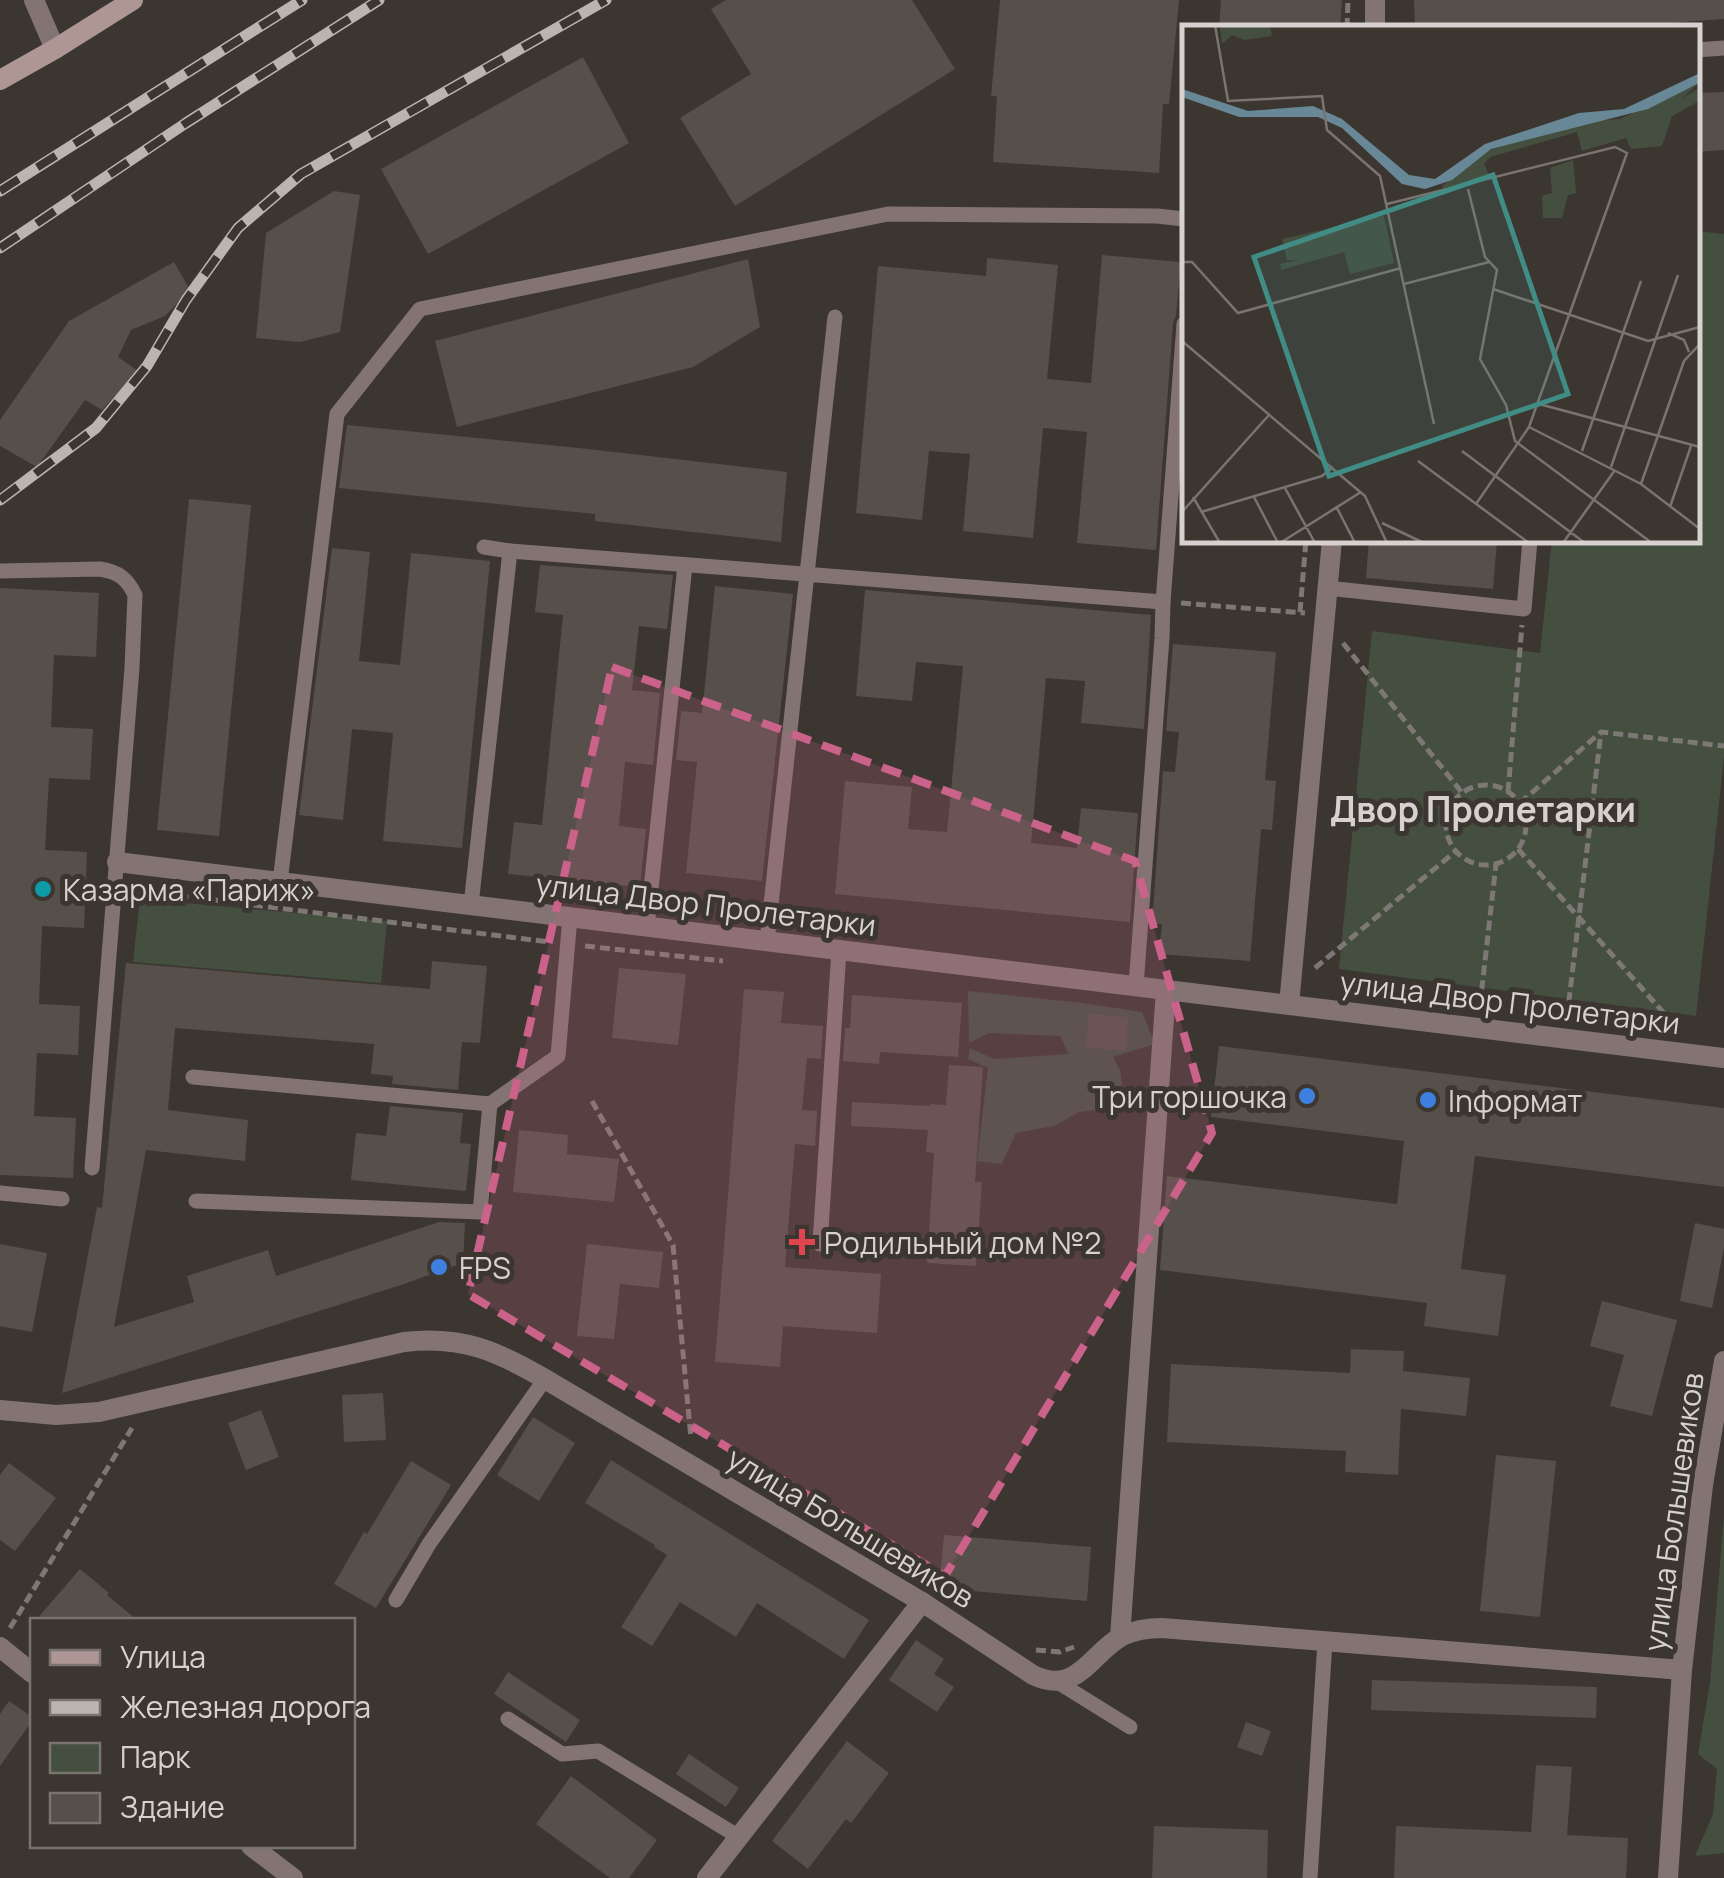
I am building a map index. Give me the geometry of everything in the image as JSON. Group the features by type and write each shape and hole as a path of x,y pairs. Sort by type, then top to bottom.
{"main road":[{"path":"0,80 132,0"}],"street":[{"path":"34,0 55,49"},
{"path":"1289,1005 1332,542"},
{"name":"улица Двор Пролетарки","path":"116,862 1724,1058"},
{"path":"1056,1680 1082,1672 1120,1637 1166,990"},
{"name":"улица Большевиков","path":"0,1410 42,1415 100,1412 418,1340 446,1340 488,1349 545,1378 922,1602 1032,1674 1056,1680"},
{"name":"улица Большевиков","path":"1668,1878 1682,1670 1703,1485 1724,1361"},
{"path":"706,1878 922,1602"},
{"name":"улица Большевиков","path":"1120,1637 1143,1629 1162,1628 1682,1670"},
{"path":"0,1647 30,1671"},
{"path":"255,1848 293,1878"}],"lane":[{"path":"1699,50 1724,48"},
{"path":"280,882 337,414 420,309 888,214 1182,219"},
{"path":"767,941 835,318"},
{"path":"1136,986 1182,350"},
{"path":"1327,588 1524,609 1530,542"},
{"path":"484,546 1163,602"},
{"path":"471,905 510,551"},
{"path":"647,926 686,565"},
{"path":"0,570 114,571 130,584 135,594 92,1168"},
{"path":"193,1077 490,1104 558,1056 570,917"},
{"path":"820,1244 839,950"},
{"path":"196,1201 480,1212 490,1104"},
{"path":"0,1193 62,1200"},
{"path":"396,1600 545,1378"},
{"path":"1310,1878 1325,1641"},
{"path":"1056,1680 1130,1727"},
{"path":"508,1719 562,1754 598,1751 739,1837"}],"path":[{"path":"1346,25 1348,0"},
{"path":"1300,612 1306,542"},
{"path":"1163,602 1300,612 1324,620 1463,794"},
{"path":"1508,792 1524,609"},
{"path":"1520,803 1601,732 1724,746"},
{"path":"1564,1038 1601,732"},
{"path":"1480,786 1494,786 1520,803 1526,830 1518,849 1508,858 1482,865 1468,861 1452,846 1446,830 1447,816 1454,801 1463,794 1480,786"},
{"path":"1518,849 1687,1038"},
{"path":"1478,1028 1496,864"},
{"path":"592,1101 673,1244 694,1467"},
{"path":"10,1627 139,1417"},
{"path":"1027,1646 1060,1652 1084,1643"}],"highlighted area":[{"path":"612,667 1135,861 1212,1133 945,1576 468,1294"}],"green space":[{"path":"1699,231 1724,234 1724,757 1696,1016 1339,969 1372,631 1540,653 1552,542 1699,542"},
{"path":"140,899 387,921 381,983 133,962"},
{"path":"968,991 1142,1012 1155,1044 1113,1057 1122,1084 1115,1098 1054,1126 1016,1133 1002,1164 977,1161 988,1068 968,1059 970,1048 994,1059 1069,1054 1060,1036 989,1033 969,1043"},
{"path":"1724,1515 1724,1853 1695,1856 1713,1814 1717,1769 1698,1754 1710,1682"}],"building":[{"path":"726,0 912,0 955,69 735,206 680,118 751,74 711,9"},
{"path":"1000,0 1179,0 1169,104 1163,104 1159,173 993,162 997,96 991,96"},
{"path":"1221,0 1342,0 1340,25 1219,25"},
{"path":"1414,0 1724,0 1724,19 1643,25 1415,25"},
{"path":"583,57 629,143 428,254 381,169"},
{"path":"1724,92 1724,150 1699,152 1699,93"},
{"path":"334,191 360,195 340,332 300,342 256,338 266,233"},
{"path":"1102,255 1181,262 1156,550 1077,543 1087,432 1043,428 1033,538 963,531 970,454 929,451 922,520 856,513 878,266 986,276 987,258 1058,265 1047,379 1091,383"},
{"path":"748,259 760,327 693,367 457,427 435,341"},
{"path":"174,262 190,290 165,316 131,330 118,357 138,371 102,410 85,400 37,467 0,446 0,420 69,321"},
{"path":"347,425 787,472 781,542 595,521 595,514 339,488"},
{"path":"189,499 251,505 219,836 157,830"},
{"path":"1369,542 1497,542 1493,589 1366,578"},
{"path":"332,548 370,552 359,661 400,665 411,553 490,561 462,848 383,841 393,733 352,729 343,820 299,815"},
{"path":"540,565 673,575 667,629 639,626 632,690 660,693 653,765 625,762 619,826 646,829 640,887 508,874 514,822 542,825 563,615 535,612"},
{"path":"715,586 793,594 762,881 686,873 697,762 676,760 681,711 702,713"},
{"name":"Казарма «Париж»","path":"0,588 99,593 96,657 54,655 51,727 93,729 90,780 49,778 45,850 87,852 84,928 42,926 39,1004 80,1006 78,1055 37,1053 34,1116 76,1118 73,1178 0,1175"},
{"path":"865,590 1151,615 1144,729 1081,723 1085,681 1046,678 1031,843 1077,848 1081,808 1138,813 1130,922 835,894 845,781 912,787 908,829 947,832 963,666 916,662 912,701 856,696"},
{"path":"1173,644 1276,652 1265,780 1276,781 1272,830 1261,829 1250,961 1159,954 1162,924 1152,924 1163,771 1175,772 1179,732 1166,731"},
{"path":"432,961 487,966 480,1043 462,1042 458,1090 392,1084 393,1076 371,1074 374,1044 175,1028 168,1110 248,1120 245,1161 146,1150 114,1327 194,1302 187,1276 268,1250 276,1276 439,1222 465,1223 463,1263 62,1393 97,1207 102,1208 126,963 430,989"},
{"path":"619,968 686,974 678,1045 612,1038"},
{"path":"744,989 784,992 781,1023 823,1026 821,1059 807,1058 802,1110 817,1111 815,1146 795,1144 785,1267 881,1274 877,1333 783,1326 780,1367 715,1362"},
{"path":"852,995 962,1003 958,1057 880,1052 879,1064 843,1061"},
{"path":"1089,1014 1128,1017 1126,1051 1086,1047"},
{"path":"1219,1046 1724,1108 1724,1187 1475,1156 1461,1269 1506,1275 1498,1336 1424,1326 1427,1303 1160,1270 1167,1176 1397,1204 1404,1141 1211,1117"},
{"path":"949,1065 983,1067 975,1182 982,1182 976,1266 927,1263 934,1153 926,1152 928,1130 851,1126 852,1102 946,1105"},
{"path":"390,1106 463,1113 460,1143 471,1144 466,1191 351,1180 356,1133 386,1136"},
{"path":"519,1130 568,1135 567,1154 619,1159 614,1202 513,1192"},
{"path":"1695,1223 1724,1229 1712,1308 1680,1301"},
{"path":"0,1244 47,1253 32,1332 0,1326"},
{"path":"587,1244 663,1252 659,1288 620,1284 614,1339 577,1336"},
{"path":"1602,1301 1677,1320 1652,1416 1610,1406 1624,1355 1590,1346"},
{"path":"1351,1349 1404,1351 1403,1371 1470,1378 1466,1416 1401,1409 1398,1475 1345,1472 1346,1451 1167,1442 1171,1364 1350,1373"},
{"path":"383,1393 386,1440 344,1442 342,1395"},
{"path":"261,1410 279,1457 246,1470 228,1423"},
{"path":"533,1417 575,1443 539,1501 497,1475"},
{"path":"1496,1455 1556,1461 1540,1617 1480,1611"},
{"path":"611,1460 869,1620 844,1659 757,1603 736,1637 680,1602 652,1646 621,1627 667,1555 585,1503"},
{"path":"411,1461 451,1485 376,1608 334,1584"},
{"path":"9,1463 56,1498 15,1551 0,1540 0,1475"},
{"path":"944,1535 1091,1547 1087,1601 939,1588"},
{"path":"80,1569 135,1618 38,1618"},
{"path":"916,1640 944,1659 934,1674 954,1687 937,1712 889,1680"},
{"path":"508,1672 580,1720 566,1742 494,1694"},
{"path":"1372,1680 1597,1687 1596,1718 1371,1710"},
{"path":"9,1701 30,1716 30,1724 0,1766 0,1714"},
{"path":"1246,1722 1271,1731 1262,1756 1237,1747"},
{"path":"847,1741 889,1773 851,1823 846,1819 808,1869 772,1841"},
{"path":"689,1754 739,1788 726,1807 676,1774"},
{"path":"1536,1765 1572,1767 1567,1835 1628,1838 1626,1878 1394,1878 1396,1826 1531,1832"},
{"path":"571,1776 657,1840 629,1878 610,1878 536,1824"},
{"path":"1154,1826 1268,1830 1267,1878 1152,1878"}],"railway":[{"path":"0,191 302,0"},
{"path":"0,248 379,0"},
{"path":"0,500 96,428 147,366 186,300 238,228 301,174 606,0"}],"place":[{"name":"Казарма «Париж»","path":"43,889"},
{"name":"Три горшочка","path":"1307,1096"},
{"name":"Inформат","path":"1428,1100"},
{"name":"Родильный дом №2","path":"802,1242"},
{"name":"FPS","path":"439,1267"}],"district":[{"name":"Двор Пролетарки","path":"1483,809"}]}
